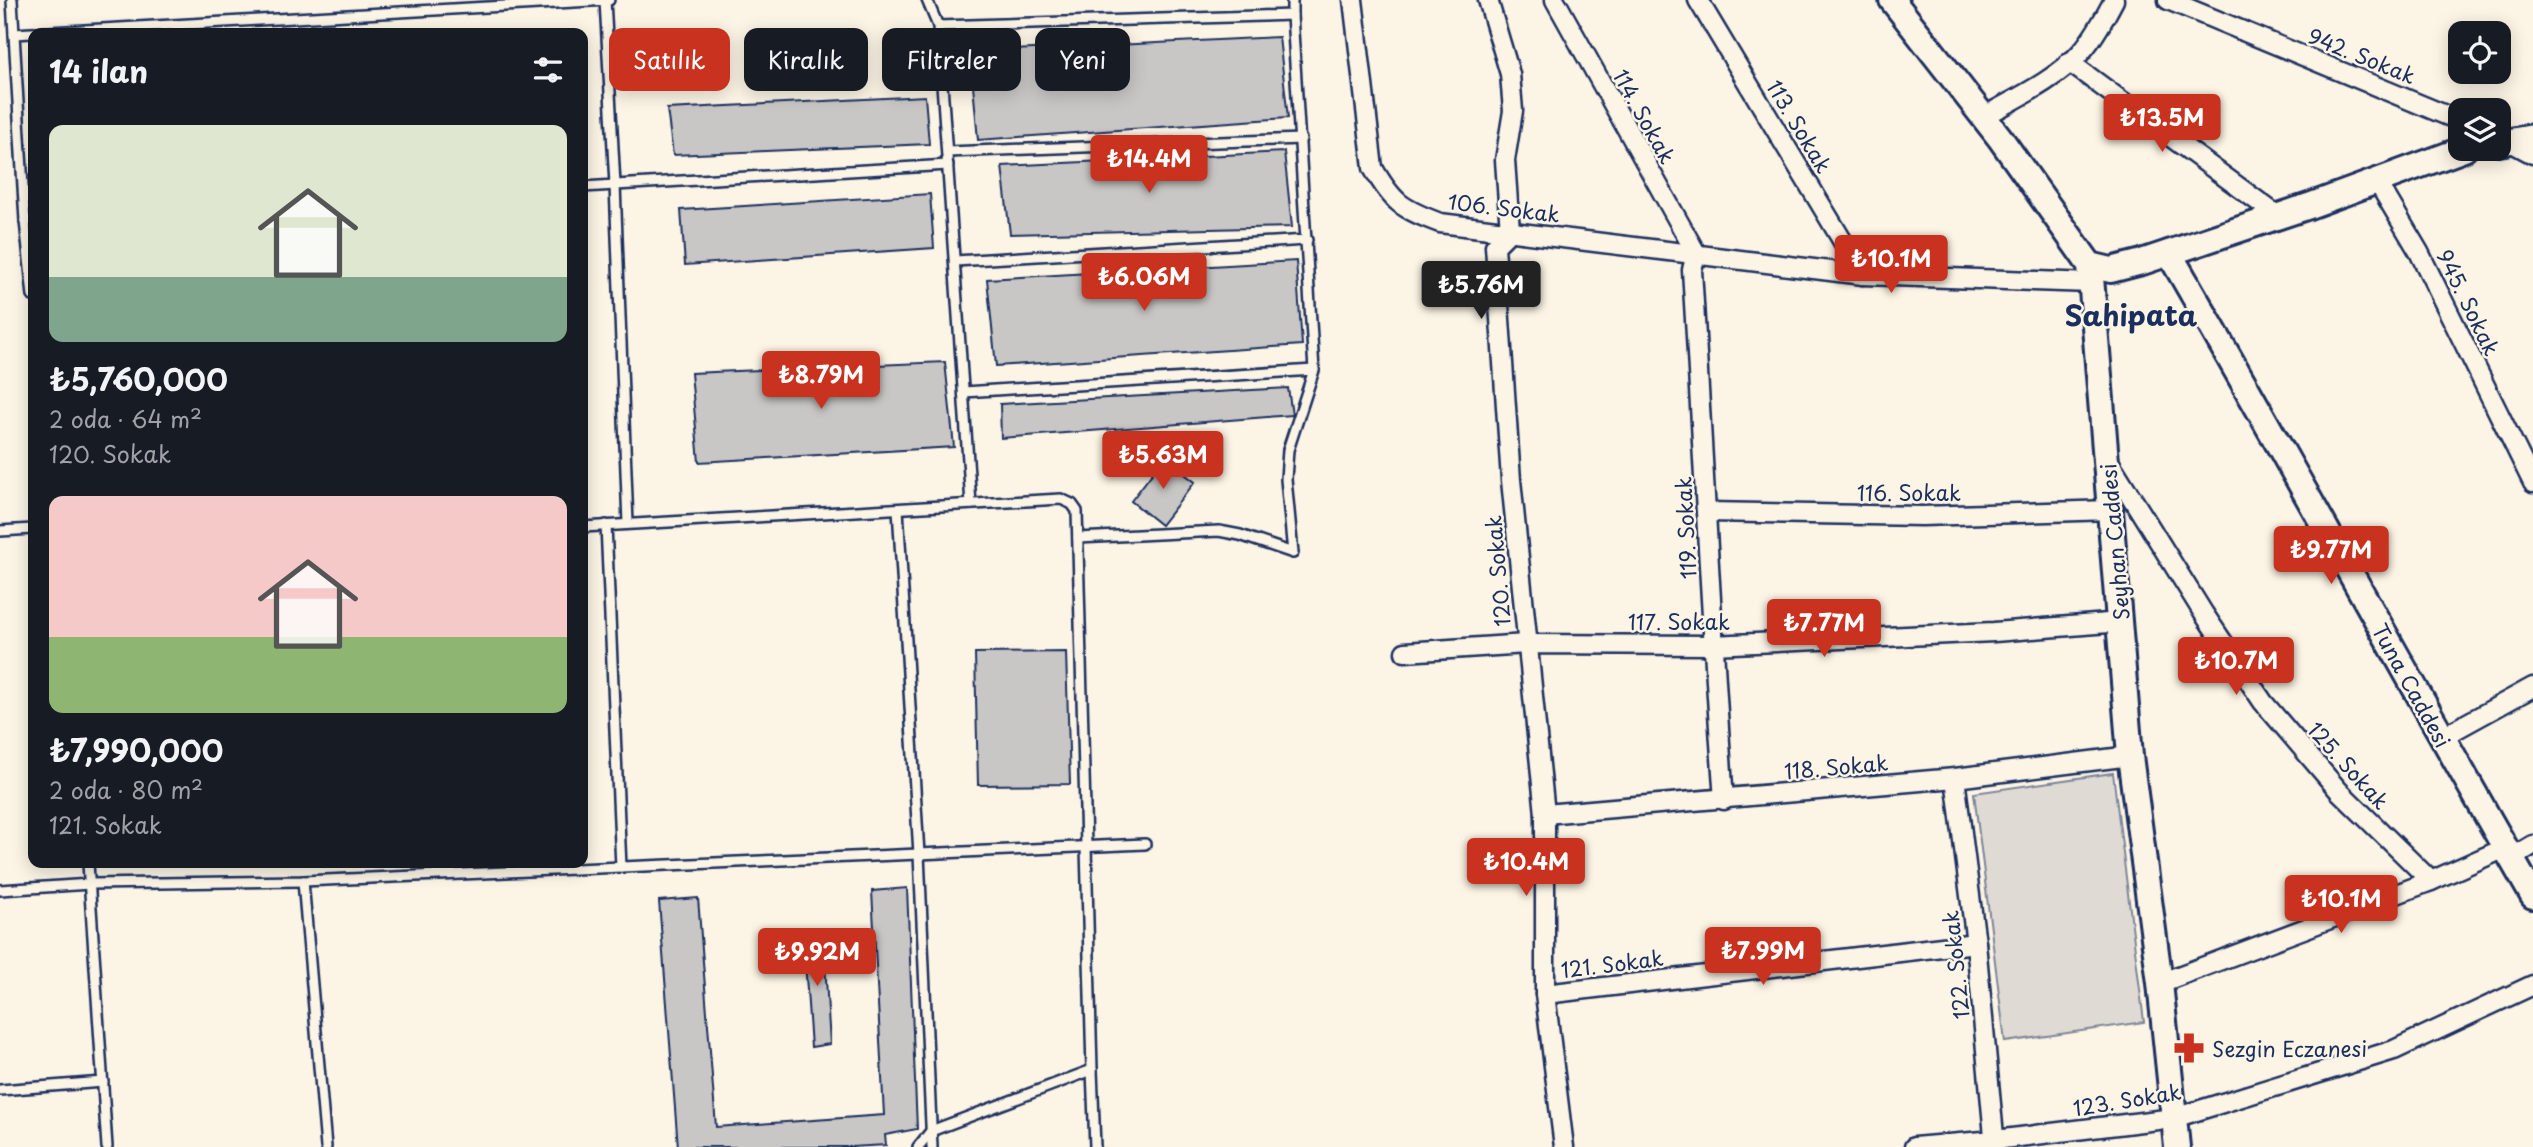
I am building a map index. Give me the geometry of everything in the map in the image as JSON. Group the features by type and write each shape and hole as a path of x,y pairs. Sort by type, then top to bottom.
{"main road":[{"path":"1892,0 1983,117 2091,274 2169,253 2448,155"},
{"name":"Tuna Caddesi","path":"2169,253 2265,418 2533,896"},
{"name":"Seyhan Caddesi","path":"2091,274 2130,756 2160,983 2177,1147"}],"street":[{"name":"106. Sokak","path":"1353,0 1373,168 1387,193 1409,212 1440,223 1863,275 2091,274"},
{"path":"1488,0 1510,74 1513,111 1505,160 1510,231"},
{"name":"114. Sokak","path":"1555,0 1696,253"},
{"name":"113. Sokak","path":"1698,0 1863,275"},
{"path":"1983,117 2039,86 2081,52 2102,23 2114,0"},
{"name":"942. Sokak","path":"2168,0 2448,116"},
{"path":"2069,61 2278,216"},
{"path":"2511,140 2533,154"},
{"name":"945. Sokak","path":"2377,181 2419,253 2533,484"},
{"name":"120. Sokak","path":"1510,231 1495,246 1511,480 1545,814 1545,994 1564,1147"},
{"name":"119. Sokak","path":"1696,253 1692,270 1708,512 1712,645 1724,800"},
{"name":"125. Sokak","path":"2107,458 2204,614 2263,702 2339,791 2431,881"},
{"name":"116. Sokak","path":"1708,512 1922,516 2111,510"},
{"name":"117. Sokak","path":"1405,652 1526,644 1712,645 1994,632 2121,622"},
{"path":"2442,737 2533,687"},
{"name":"118. Sokak","path":"1545,814 1955,778 2130,756"},
{"name":"122. Sokak","path":"1955,778 1976,943 1995,1144"},
{"path":"2160,983 2533,845"},
{"name":"121. Sokak","path":"1545,994 1976,943"},
{"name":"123. Sokak","path":"1914,1147 1995,1144 2174,1118 2394,1050 2533,985"}],"lane":[{"path":"12,0 28,208"},
{"path":"119,28 607,0 628,524"},
{"path":"927,0 938,26 971,504"},
{"path":"1077,538 1219,531 1240,535 1293,553 1286,479 1288,450 1314,370 1292,0"},
{"path":"938,26 1292,15"},
{"path":"14,34 28,33"},
{"path":"947,152 1301,139"},
{"path":"588,187 948,165"},
{"path":"955,261 1307,240"},
{"path":"964,392 1314,370"},
{"path":"588,527 1061,499 1072,504 1077,511 1095,1147"},
{"path":"898,509 919,854 932,1147"},
{"path":"606,526 621,867"},
{"path":"0,531 28,529"},
{"path":"0,890 90,884 303,881 1145,844"},
{"path":"88,868 107,1147"},
{"path":"303,881 326,1147"},
{"path":"918,1147 931,1131 1092,1070"},
{"path":"0,1090 103,1082"}],"shaded area":[{"path":"2113,773 2144,1022 2005,1042 1974,793"}],"building":[{"path":"1279,37 1288,118 978,140 974,91 1021,91 1021,50 1035,49 1035,91 1130,91 1130,44"},
{"path":"925,96 929,144 673,155 667,109"},
{"path":"1284,152 1292,227 1010,234 1002,166"},
{"path":"930,194 934,248 685,265 681,210"},
{"path":"1296,261 1302,345 996,366 987,279"},
{"path":"945,362 954,447 699,462 691,373"},
{"path":"1288,388 1292,415 1001,438 1000,404"},
{"path":"1164,458 1195,482 1161,525 1131,501"},
{"path":"1066,652 1070,784 978,785 975,653"},
{"path":"907,888 917,1129 885,1135 886,1145 678,1147 659,901 698,898 716,1127 884,1115 872,891"},
{"path":"823,930 830,1044 811,1047 803,933"}],"place":[{"name":"Sezgin Eczanesi","path":"2189,1048"}],"district":[{"name":"Sahipata","path":"2131,314"}]}
